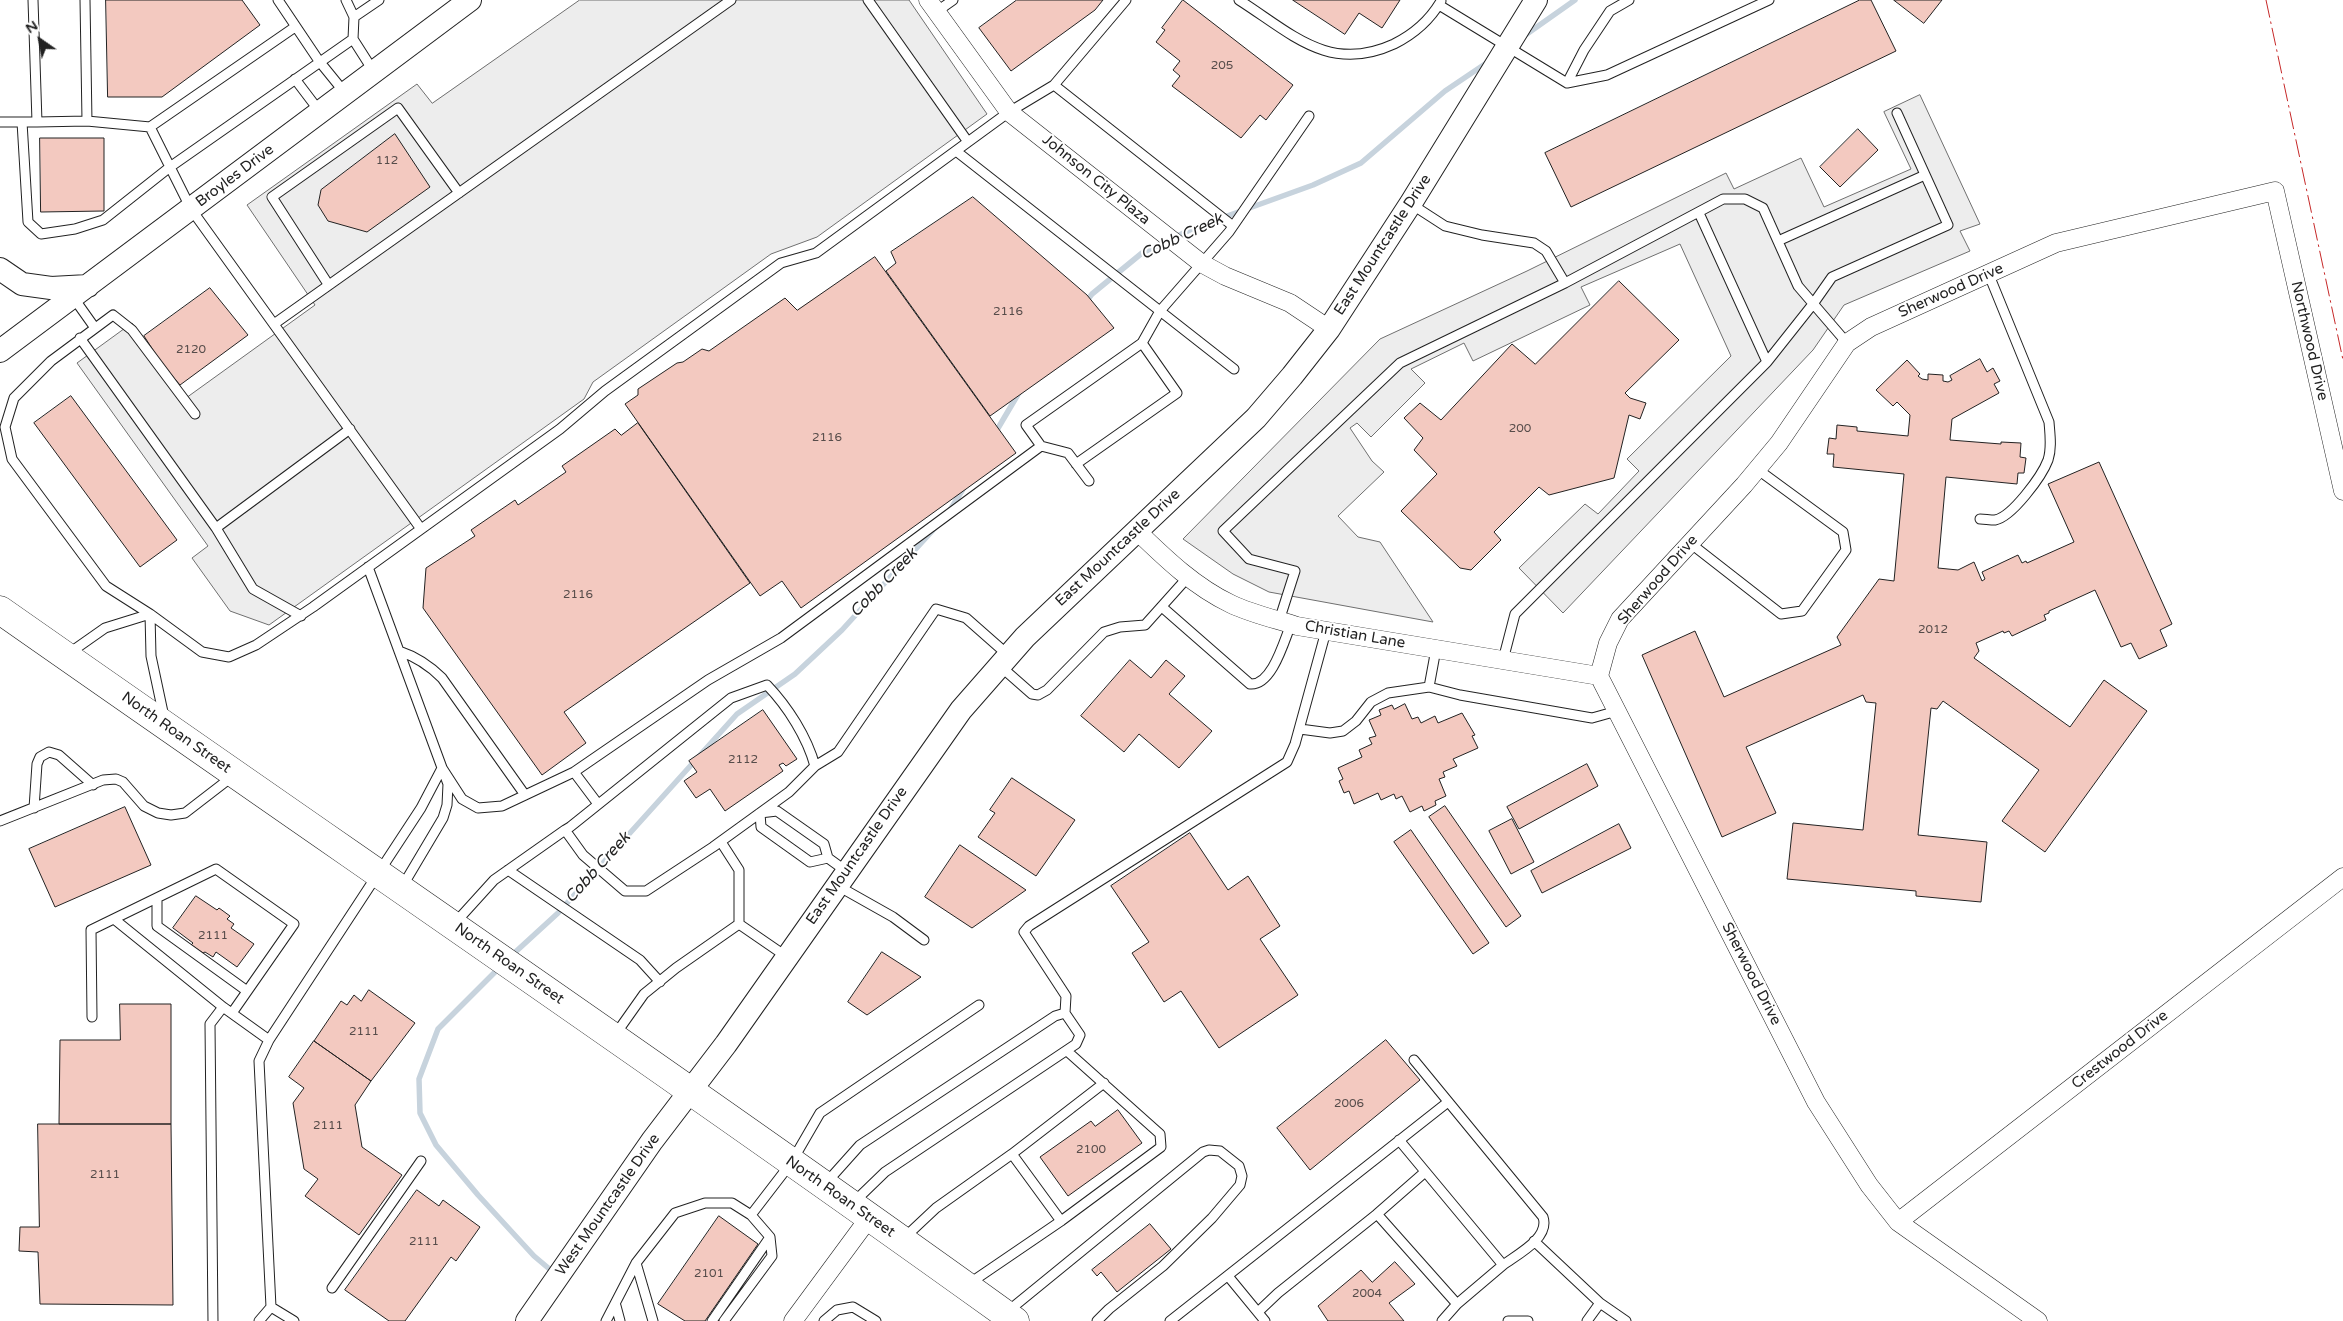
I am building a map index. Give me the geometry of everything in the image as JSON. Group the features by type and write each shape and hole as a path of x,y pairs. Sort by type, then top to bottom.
{"main road":[{"name":"North Roan Street","path":"0,610 691,1091 860,1212 968,1285 1010,1317"}],"street":[{"name":"Broyles Drive","path":"0,352 470,0"},
{"name":"East Mountcastle Drive","path":"691,1091 787,957 837,871 961,710 1039,623 1256,418 1292,376 1329,328 1411,204 1536,0"},
{"name":"Johnson City Plaza","path":"932,6 1009,112 1201,263 1225,276 1290,303 1329,328"},
{"name":"Sherwood Drive","path":"2038,1321 1898,1222 1869,1185 1816,1102 1599,676 1608,643 1620,619 1779,443 1847,343 1871,327 2056,243 2274,191"},
{"name":"Northwood Drive","path":"2274,191 2343,491"},
{"path":"0,269 22,284 80,292"},
{"name":"Christian Lane","path":"1137,531 1202,588 1232,604 1285,622 1599,676"},
{"name":"Crestwood Drive","path":"1898,1222 2343,878"},
{"name":"West Mountcastle Drive","path":"533,1319 652,1140 691,1091"},
{"path":"793,1321 860,1212"}],"lane":[{"path":"34,0 37,122"},
{"path":"86,0 87,121"},
{"path":"278,0 319,61 345,94"},
{"path":"346,0 354,17 353,39 374,72"},
{"path":"354,17 380,0"},
{"path":"274,324 731,0"},
{"path":"868,0 968,142"},
{"path":"932,6 953,0"},
{"path":"195,414 132,330 113,315 51,361 14,398 5,427 12,459 106,586 150,614 202,652 229,657 256,645 301,616 560,429 605,391 781,263 816,253 1009,112 1054,85 1126,0"},
{"path":"1239,0 1314,48 1338,55 1377,51 1398,42 1419,29 1440,2 1567,83 1607,75 1769,0"},
{"path":"1567,83 1584,50 1610,11 1629,0"},
{"path":"0,122 87,121 150,127 295,27"},
{"path":"22,122 28,222 41,234 75,229 103,220 170,167 353,39"},
{"path":"295,79 320,112"},
{"path":"1054,85 1233,226"},
{"path":"328,284 272,197 398,108 459,193"},
{"path":"1503,660 1515,614 1767,362 1832,277 1948,225 1897,113"},
{"path":"1089,481 1068,452 1041,446 1026,425 1142,343 1160,311 1233,226 1308,116"},
{"path":"150,127 192,209 421,529"},
{"path":"956,151 1234,369"},
{"path":"1778,241 1925,176"},
{"path":"1162,607 1250,684 1258,684 1265,680 1285,622 1295,571 1250,559 1223,531 1400,363 1565,282 1723,199 1745,199 1763,208 1798,286 1847,343"},
{"path":"1411,204 1445,226 1482,235 1534,243 1546,252 1565,282"},
{"path":"1699,213 1767,362"},
{"path":"1980,519 1995,520 2008,514 2036,480 2048,460 2051,443 2049,422 1988,275"},
{"path":"80,292 95,328"},
{"path":"80,338 216,528 253,589 301,616"},
{"path":"1076,464 1177,393 1142,343"},
{"path":"216,528 350,429"},
{"path":"442,768 462,799 478,808 502,806 574,772 708,680 781,638 1041,446"},
{"path":"1690,543 1781,614 1802,611 1846,550 1844,532 1757,469"},
{"path":"368,567 448,784 445,812 401,889"},
{"path":"565,830 583,855 625,891 646,891 720,842 789,792 815,766 838,752 936,609 966,618 1032,694 1038,695 1047,690 1104,632 1120,627 1144,625 1188,577"},
{"path":"65,656 105,628 150,614"},
{"path":"150,614 151,656 166,725"},
{"path":"860,1212 885,1172 1067,1051 1079,1040 1080,1035 1065,1013 1066,996 1024,932 1029,926 1286,762 1300,729 1326,630"},
{"path":"1429,687 1436,649"},
{"path":"399,651 416,657 429,665 442,678 525,795"},
{"path":"453,926 494,880 565,830 731,698 767,685 777,696 810,747 815,766"},
{"path":"1300,729 1330,734 1343,731 1356,721 1371,702 1388,693 1429,687 1460,695 1592,718 1617,711"},
{"path":"34,808 37,764 40,757 49,752 59,755 93,785"},
{"path":"259,1321 271,1307 259,1061 269,1040 421,808 442,768"},
{"path":"574,772 598,804"},
{"path":"0,821 109,780 123,782 144,806 158,813 171,815 185,813 236,774"},
{"path":"760,813 777,811 824,844 837,871"},
{"path":"760,813 761,827 810,862 837,871 924,940"},
{"path":"720,842 739,870 739,924"},
{"path":"92,1017 91,930 216,869 294,924 232,1013"},
{"path":"508,870 640,960 660,982"},
{"path":"157,898 158,926 247,991"},
{"path":"114,919 222,1007 269,1040"},
{"path":"739,924 787,957"},
{"path":"613,1037 644,994 739,924"},
{"path":"751,1215 791,1163 820,1113 979,1006"},
{"path":"213,1321 210,1024 222,1007"},
{"path":"823,1186 860,1146 1055,1016 1065,1013"},
{"path":"968,1285 1061,1221 1161,1146 1160,1134 1067,1051"},
{"path":"1414,1060 1543,1217 1544,1228 1534,1241 1457,1304 1442,1321"},
{"path":"901,1240 936,1208 1012,1154 1104,1083"},
{"path":"1170,1321 1448,1102"},
{"path":"1399,1140 1503,1265"},
{"path":"1010,1317 1203,1152 1210,1150 1220,1151 1239,1166 1242,1176 1240,1185 1212,1218 1163,1266 1109,1308 1097,1321"},
{"path":"1012,1154 1061,1221"},
{"path":"332,1288 421,1161"},
{"path":"1258,1312 1278,1293 1377,1214 1425,1172"},
{"path":"606,1321 616,1306 636,1263 675,1213 705,1203 732,1203 751,1215 770,1238 772,1256 724,1321"},
{"path":"1377,1214 1457,1304"},
{"path":"712,1321 770,1238"},
{"path":"1534,1241 1600,1303 1626,1321"},
{"path":"636,1263 653,1321"},
{"path":"1228,1276 1265,1321"},
{"path":"1588,1321 1600,1303"},
{"path":"616,1306 620,1321"},
{"path":"271,1307 294,1321"},
{"path":"824,1321 837,1310 853,1307 874,1320"},
{"path":"1508,1321 1526,1321"}],"shaded area":[{"path":"580,0 909,0 987,114 817,237 771,254 593,382 584,399 269,625 230,611 192,558 208,546 77,363 132,323 186,398 315,305 247,205 417,84 432,103"},
{"path":"1920,95 1980,224 1960,231 1970,251 1844,305 1813,350 1563,613 1519,568 1585,504 1598,514 1639,471 1627,459 1731,356 1680,244 1581,287 1590,305 1473,361 1464,343 1411,369 1425,383 1371,437 1357,423 1350,428 1372,461 1384,472 1338,516 1358,537 1380,542 1433,622 1269,592 1233,574 1183,539 1380,339 1527,271 1726,173 1734,189 1801,158 1824,207 1911,169 1884,112"}],"building":[{"path":"106,0 242,0 260,25 162,97 108,97"},
{"path":"1017,0 1103,0 1095,10 1011,71 979,28"},
{"path":"1183,0 1293,85 1266,120 1260,115 1241,138 1172,86 1180,76 1173,70 1180,61 1156,42 1165,30 1162,28"},
{"path":"1293,0 1400,0 1382,28 1359,13 1345,34"},
{"path":"1860,0 1871,0 1896,51 1571,207 1545,153"},
{"path":"1894,0 1942,0 1924,23"},
{"path":"1858,129 1878,150 1840,187 1820,167"},
{"path":"395,134 430,187 367,232 328,221 318,205 321,190"},
{"path":"40,138 104,138 104,211 41,212"},
{"path":"973,197 1087,295 1114,328 990,416 886,271 896,263 891,252"},
{"path":"875,257 1016,453 801,608 782,581 760,596 625,404 638,395 638,389 677,363 683,362 702,349 709,351 785,298 797,310"},
{"path":"1619,281 1679,340 1625,393 1630,398 1646,403 1640,419 1629,415 1614,478 1549,495 1539,487 1494,532 1501,540 1471,570 1460,568 1401,511 1437,474 1414,450 1423,438 1404,418 1420,403 1441,420 1512,344 1535,364"},
{"path":"210,288 248,335 180,385 162,364 144,336"},
{"path":"1980,359 1987,372 1993,368 2000,381 1994,384 1999,393 1952,419 1950,440 2001,444 2001,442 2021,443 2020,457 2026,458 2024,473 2018,473 2017,484 1946,477 1938,568 1958,570 1974,562 1982,581 1985,579 1982,572 2018,555 2022,563 2026,561 2027,563 2074,542 2048,484 2099,462 2172,624 2160,630 2167,646 2139,659 2131,643 2121,647 2095,590 2049,611 2049,613 2044,615 2046,620 2012,636 2009,631 2004,633 2003,631 1976,643 1979,651 1974,658 2070,727 2104,680 2147,711 2045,852 2002,821 2039,770 1943,701 1937,709 1931,708 1918,835 1987,842 1981,902 1916,896 1916,891 1787,879 1793,823 1863,830 1876,703 1866,702 1863,695 1746,747 1776,813 1722,837 1642,655 1695,631 1724,697 1841,645 1837,637 1879,579 1894,581 1904,474 1833,467 1834,454 1827,454 1829,438 1836,439 1837,425 1857,427 1857,431 1908,436 1910,415 1897,402 1893,406 1876,390 1907,360 1920,374 1918,376 1922,379 1928,380 1928,374 1943,375 1943,381 1948,382 1952,380 1950,376"},
{"path":"71,396 177,540 140,567 34,423"},
{"path":"638,423 750,583 564,712 586,743 542,775 423,608 426,568 475,536 471,530 515,500 518,505 566,472 562,466 615,429 621,435"},
{"path":"1130,660 1151,678 1166,660 1185,676 1169,694 1212,731 1179,768 1139,734 1124,752 1081,716"},
{"path":"1405,704 1412,719 1418,717 1421,723 1435,716 1438,723 1462,713 1475,735 1472,736 1478,748 1453,759 1457,766 1443,772 1445,777 1439,779 1446,796 1435,801 1436,805 1424,811 1422,806 1410,812 1402,796 1396,799 1394,794 1381,800 1378,793 1354,804 1349,791 1344,793 1339,781 1343,779 1338,768 1362,757 1359,750 1372,744 1369,738 1376,736 1369,720 1381,715 1379,710 1392,705 1394,709"},
{"path":"763,710 797,759 786,766 783,763 779,765 783,771 725,811 710,789 696,798 684,781 697,772 689,761"},
{"path":"1587,764 1598,786 1519,829 1507,807"},
{"path":"1012,778 1075,820 1036,876 978,837 995,813 990,810"},
{"path":"1445,806 1521,916 1506,927 1429,817"},
{"path":"125,807 151,865 55,907 29,849"},
{"path":"1512,819 1534,862 1511,874 1489,831"},
{"path":"1619,824 1631,848 1542,893 1531,871"},
{"path":"1411,830 1489,943 1473,954 1394,842"},
{"path":"1190,833 1228,890 1248,876 1280,926 1260,939 1298,995 1219,1048 1181,991 1164,1002 1132,953 1149,942 1111,886"},
{"path":"960,845 1026,890 972,928 925,897"},
{"path":"196,896 230,916 227,919 234,924 231,928 254,944 237,967 216,952 213,957 205,952 203,953 191,945 193,943 173,928"},
{"path":"882,952 921,977 867,1015 848,1002"},
{"path":"369,990 415,1023 371,1081 314,1041 341,1001 347,1005 354,995 361,1001"},
{"path":"120,1004 171,1004 171,1124 59,1124 60,1040 120,1040"},
{"path":"1386,1040 1420,1080 1310,1170 1277,1128"},
{"path":"314,1041 371,1081 355,1105 362,1147 402,1175 359,1235 305,1196 318,1179 304,1169 293,1103 304,1088 289,1077"},
{"path":"1118,1110 1142,1143 1068,1196 1040,1157 1091,1121 1095,1126"},
{"path":"38,1124 171,1124 173,1305 40,1304 38,1252 19,1251 20,1227 39,1227"},
{"path":"417,1190 439,1206 443,1200 480,1227 456,1261 451,1257 405,1321 389,1321 345,1290"},
{"path":"719,1216 758,1244 705,1321 685,1321 658,1304"},
{"path":"1150,1224 1171,1249 1117,1292 1101,1272 1097,1276 1092,1270"},
{"path":"1395,1262 1415,1284 1389,1303 1404,1321 1328,1321 1318,1306 1361,1270 1372,1282"}],"waterway":[{"name":"Cobb Creek","path":"1524,36 1575,0"},
{"name":"Cobb Creek","path":"1085,303 1092,294 1142,253 1194,228 1313,185 1361,163 1445,91 1488,62"},
{"name":"Cobb Creek","path":"994,435 1020,391"},
{"name":"Cobb Creek","path":"950,510 965,486"},
{"name":"Cobb Creek","path":"511,956 558,913 737,714 795,674 842,630 934,529"},
{"name":"Cobb Creek","path":"501,966 438,1029 419,1079 420,1113 436,1145 478,1195 534,1256 553,1272"}],"power":[{"path":"2266,0 2343,360"}]}
